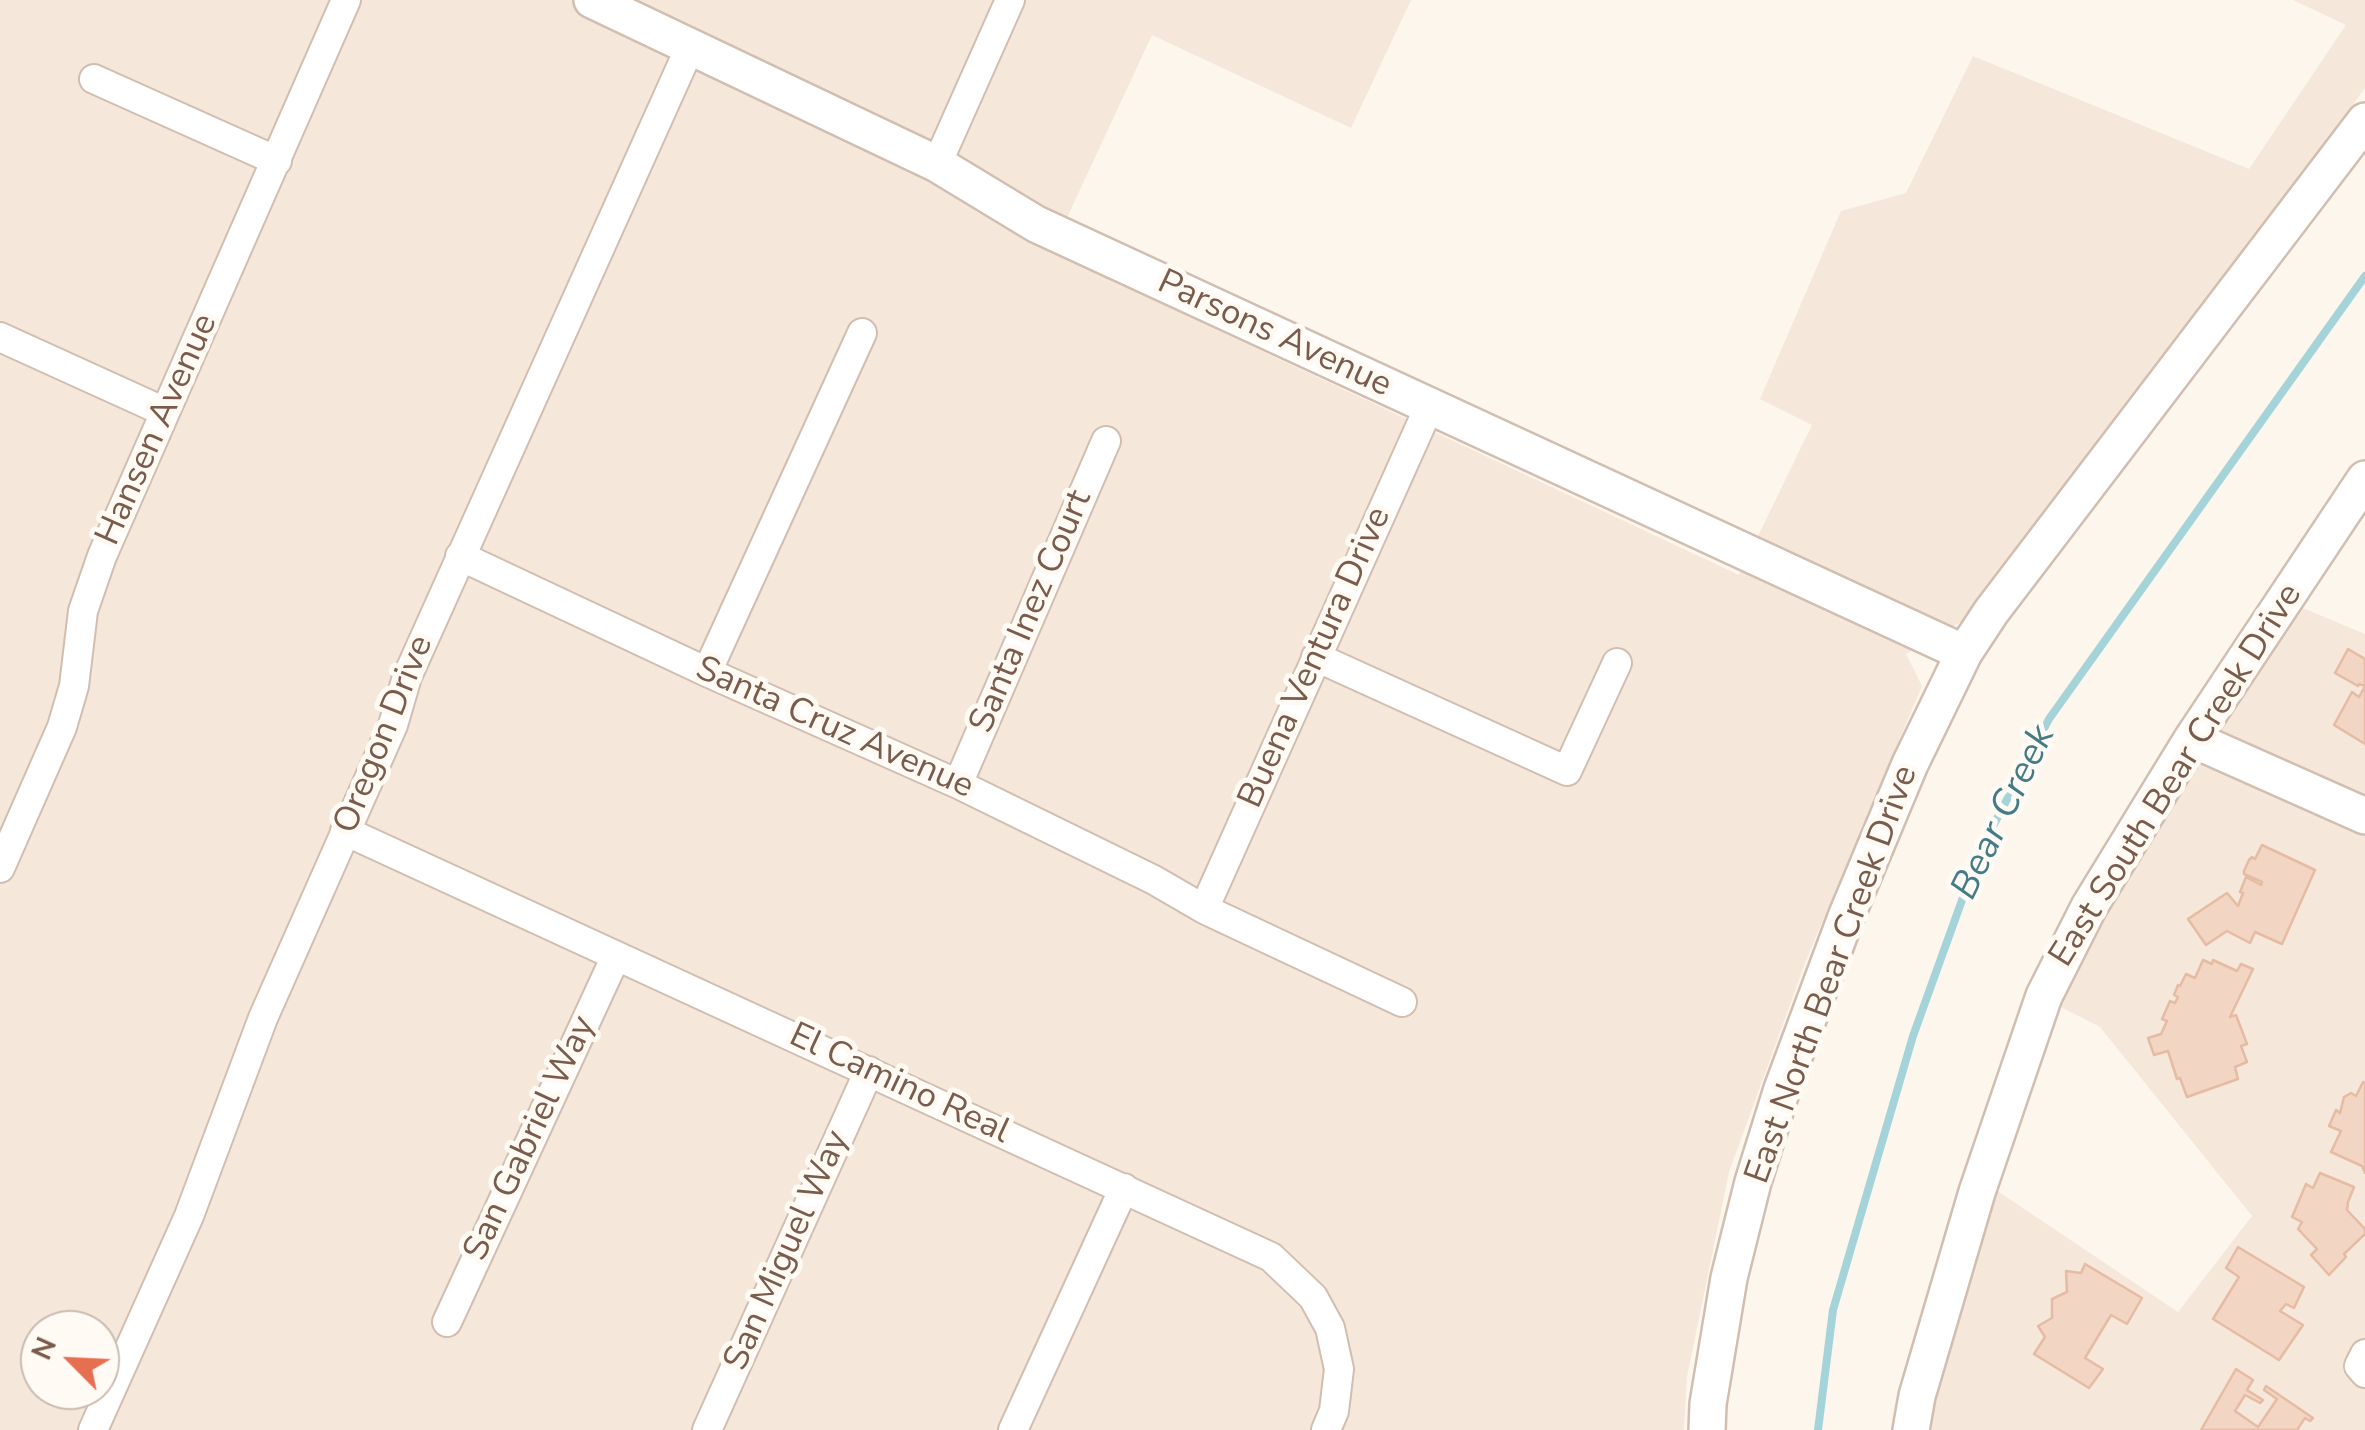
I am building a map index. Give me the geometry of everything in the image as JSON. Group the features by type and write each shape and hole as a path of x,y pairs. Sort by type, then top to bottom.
{"street":[{"name":"Hansen Avenue","path":"0,868 62,726 74,686 83,611 91,583 346,0"},
{"name":"Parsons Avenue","path":"592,0 937,164 1036,224 1964,653"},
{"path":"937,164 1010,0"},
{"name":"Oregon Drive","path":"92,1430 189,1216 263,1018 393,725 407,677 691,45"},
{"path":"94,79 277,161"},
{"name":"East North Bear Creek Drive","path":"1706,1430 1730,1278 1782,1089 1846,917 1903,781 1964,653 1991,612 2365,121"},
{"path":"707,672 862,333"},
{"path":"0,336 165,412"},
{"name":"Buena Ventura Drive","path":"1204,909 1429,407"},
{"name":"Santa Inez Court","path":"958,784 1106,441"},
{"name":"East South Bear Creek Drive","path":"1911,1430 1917,1396 1977,1192 2044,996 2089,907 2192,739 2365,479"},
{"name":"Santa Cruz Avenue","path":"460,556 958,784 1139,872 1204,909 1402,1002"},
{"path":"1316,657 1567,771 1617,663"},
{"path":"2192,739 2365,816"},
{"name":"El Camino Real","path":"346,832 1271,1257 1314,1296 1330,1328 1338,1369 1334,1411 1326,1430"},
{"name":"San Gabriel Way","path":"447,1322 616,956"},
{"name":"San Miguel Way","path":"707,1430 869,1071"},
{"path":"1013,1430 1124,1188"}],"shaded area":[{"path":"0,0 1411,0 1351,128 1152,35 1051,252 1739,575 1812,425 1760,399 1841,211 1906,193 1973,56 2249,169 2346,25 2293,0 2365,0 2365,88 1985,608 1906,654 1922,686 1807,958 1729,1172 1687,1377 1684,1430 0,1430"},
{"path":"2298,606 2365,634 2365,1430 1927,1430 1942,1345 1996,1190 2178,1312 2252,1216 2100,1027 2051,1002"}],"building":[{"path":"2348,649 2365,659 2365,686 2335,673"},
{"path":"2365,686 2365,744 2334,725 2352,692 2359,697"},
{"path":"2262,845 2315,870 2282,944 2255,932 2250,943 2227,931 2206,945 2188,919 2227,893 2238,906 2246,877 2261,885 2244,871"},
{"path":"2203,960 2212,964 2213,960 2237,971 2241,964 2253,969 2230,1017 2236,1015 2247,1044 2241,1046 2247,1062 2235,1067 2238,1079 2187,1097 2168,1051 2154,1055 2148,1038 2161,1034 2167,1021 2162,1019 2170,1001 2175,1003 2178,997 2174,995 2178,985 2186,974 2195,978"},
{"path":"2363,1082 2365,1173 2362,1166 2331,1152 2341,1131 2329,1126 2336,1110 2340,1113 2344,1097 2351,1093 2356,1096"},
{"path":"2320,1173 2354,1187 2347,1210 2365,1229 2365,1234 2329,1275 2311,1255 2317,1249 2298,1229 2302,1222 2292,1217 2306,1184 2313,1188"},
{"path":"2238,1247 2304,1287 2294,1308 2286,1304 2280,1311 2303,1325 2279,1360 2213,1319 2239,1277 2226,1268"},
{"path":"2085,1264 2142,1298 2127,1324 2111,1315 2085,1358 2103,1369 2089,1388 2034,1354 2045,1337 2038,1326 2052,1318 2052,1299 2067,1292 2066,1271 2081,1273"},
{"path":"2236,1369 2253,1380 2247,1390 2263,1400 2260,1403 2245,1395 2235,1411 2258,1427 2277,1399 2264,1390 2266,1386 2313,1418 2305,1418 2297,1430 2201,1430"}],"waterway":[{"name":"Bear Creek","path":"1818,1430 1833,1310 1913,1036 1979,853 2049,719 2365,276"}]}
